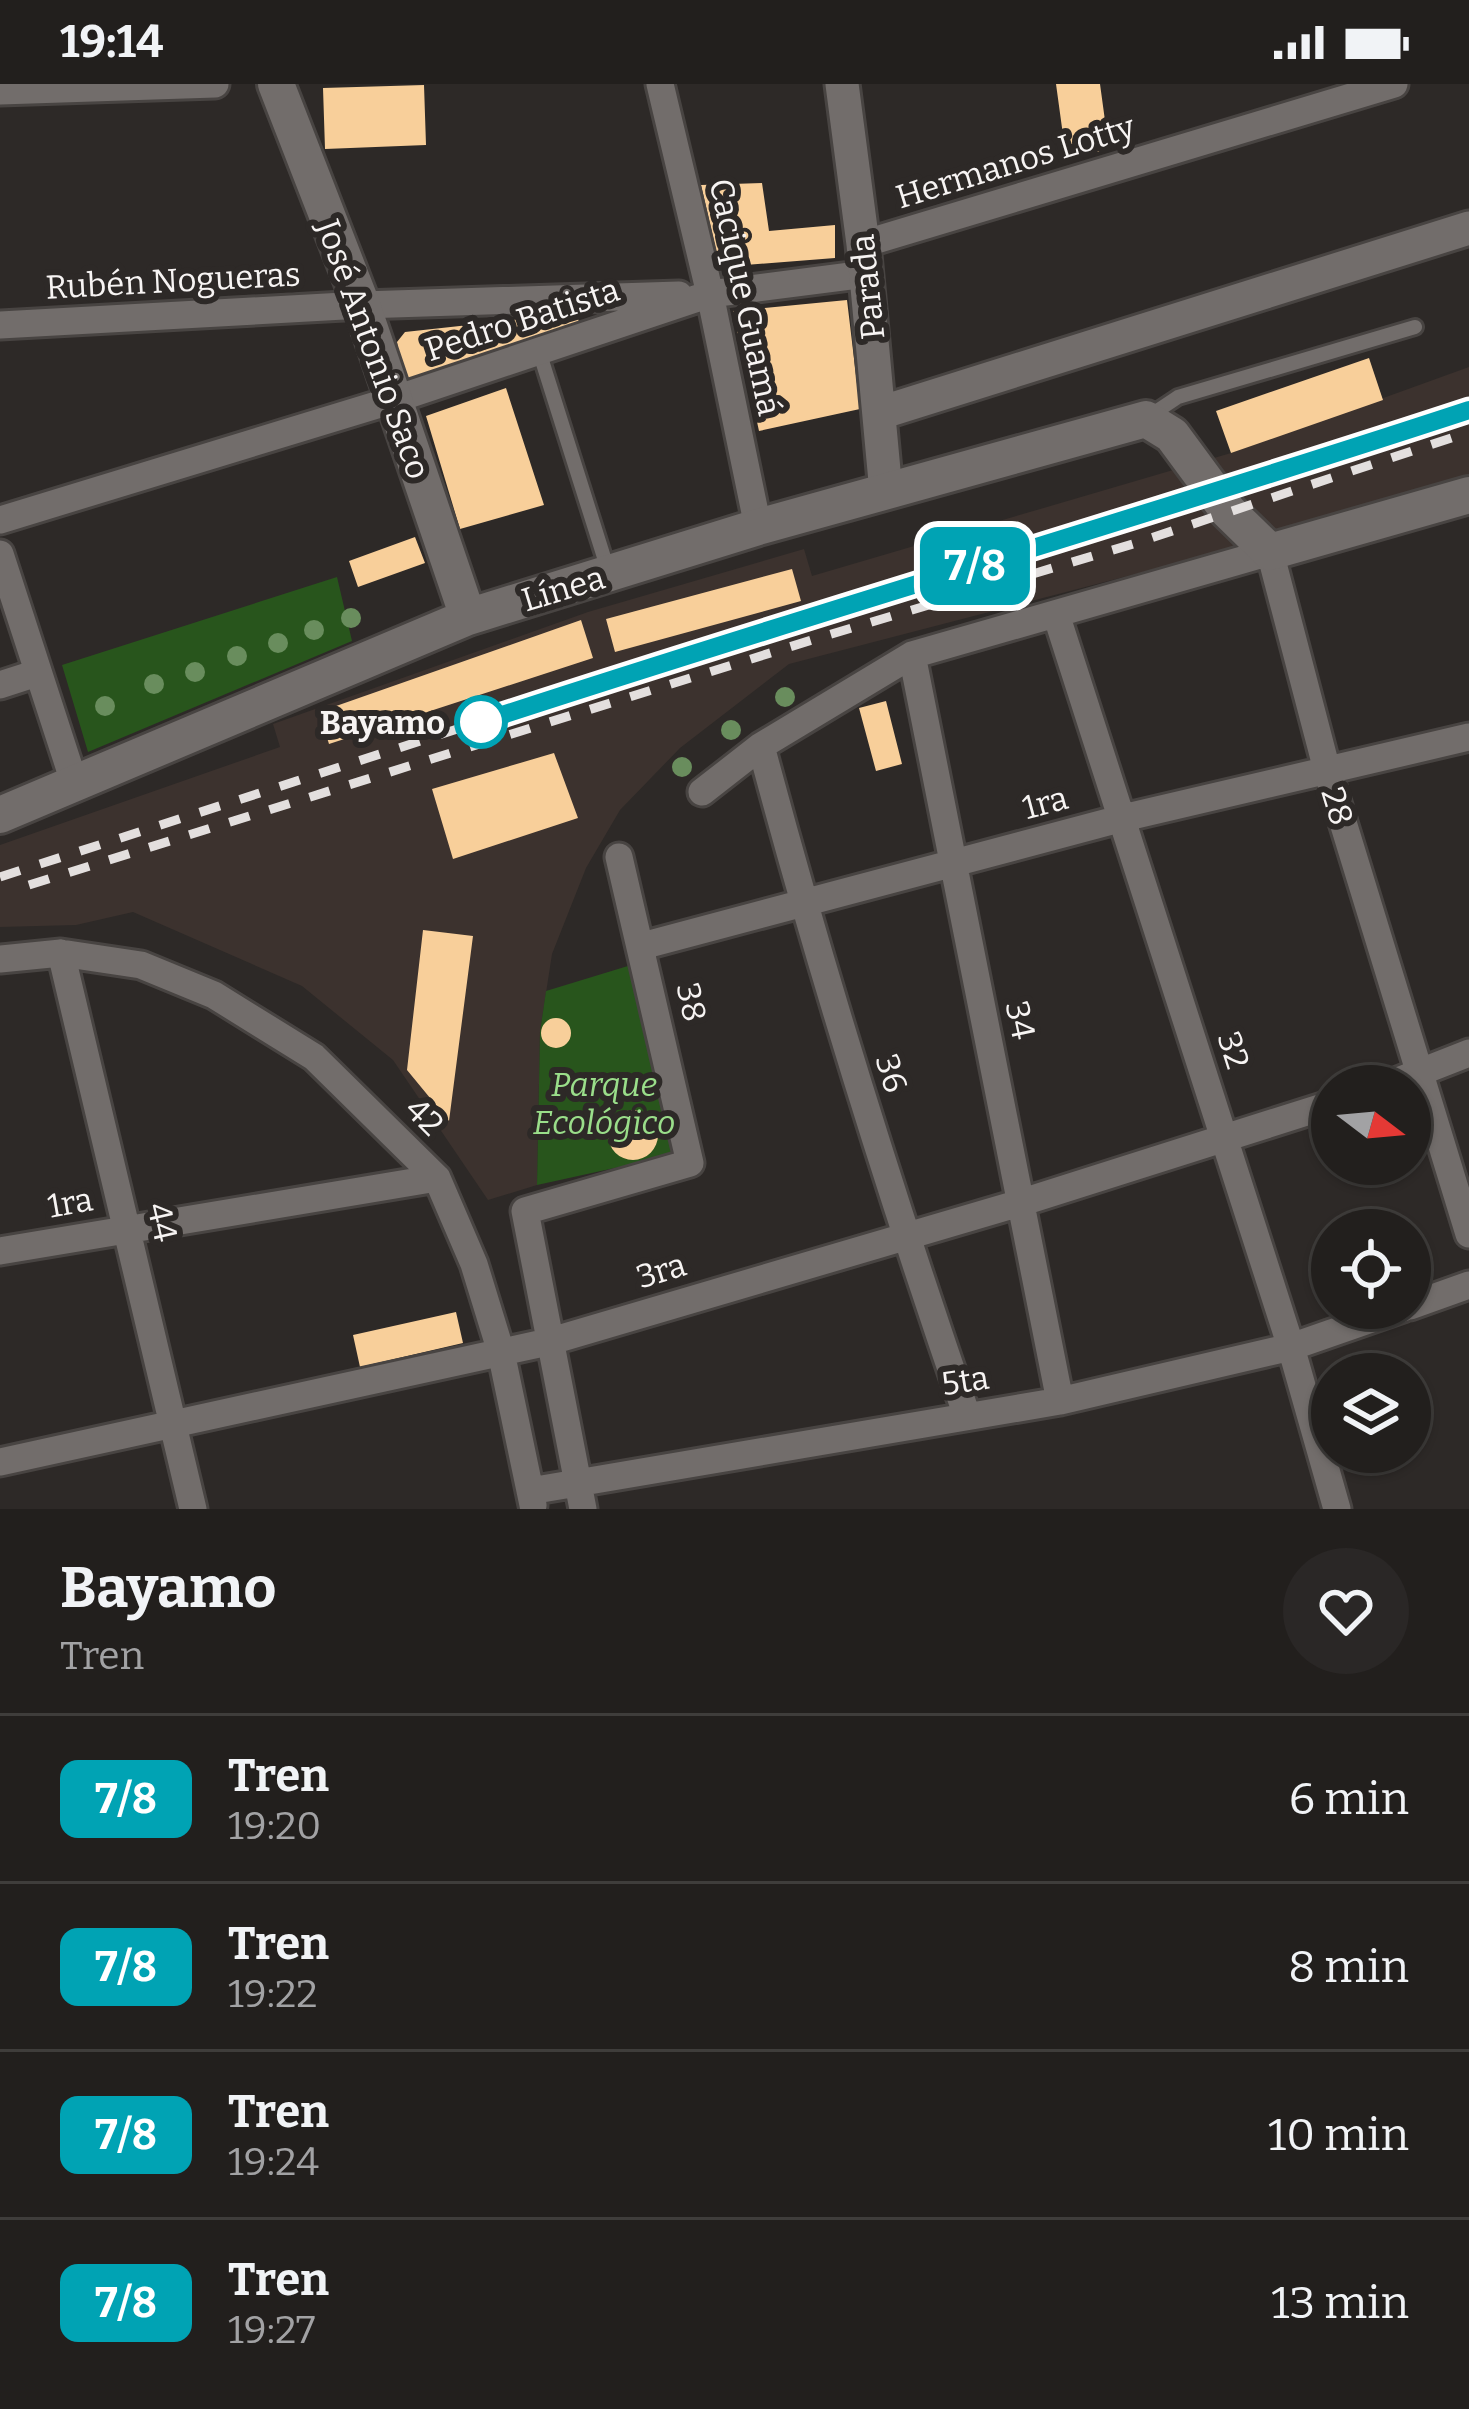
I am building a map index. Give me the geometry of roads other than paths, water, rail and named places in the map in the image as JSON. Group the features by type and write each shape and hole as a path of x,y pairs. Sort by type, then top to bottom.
{"main road":[{"name":"José Antonio Saco","path":"276,84 362,305 468,616"},
{"name":"Línea","path":"0,815 468,616 758,527 1146,419"},
{"path":"1146,419 1172,435 1228,511 1270,552 1469,495"}],"street":[{"path":"0,91 215,84"},
{"name":"Cacique Guamá","path":"660,84 758,527"},
{"name":"Parada","path":"842,84 865,259 886,491"},
{"name":"Hermanos Lotty","path":"865,259 1394,84"},
{"path":"880,413 1469,229"},
{"name":"Pedro Batista","path":"0,520 393,400 710,294 865,259"},
{"name":"Rubén Nogueras","path":"0,326 362,305 710,294"},
{"path":"702,792 761,746 912,655 1270,552"},
{"name":"28","path":"1270,552 1327,770 1419,1065"},
{"path":"0,554 75,785"},
{"name":"32","path":"1056,614 1292,1347 1336,1509"},
{"name":"34","path":"912,655 1060,1401"},
{"path":"0,686 37,673"},
{"name":"1ra","path":"643,946 1123,818 1469,737"},
{"name":"36","path":"761,746 802,902 904,1235 967,1416"},
{"name":"38","path":"548,1342 525,1211 690,1163 619,857"},
{"name":"42","path":"0,958 61,953 141,964 214,995 314,1057 437,1178 474,1264 501,1352 532,1500"},
{"name":"44","path":"61,953 193,1509"},
{"path":"1431,1070 1469,1053"},
{"name":"28","path":"1431,1105 1469,1234"},
{"name":"3ra","path":"0,1462 548,1342 1023,1202 1311,1111"},
{"name":"1ra","path":"0,1251 437,1178"},
{"name":"5ta","path":"1431,1298 1469,1285"},
{"name":"5ta","path":"532,1500 580,1495 1060,1401 1292,1347 1344,1329"},
{"path":"548,1342 580,1495"}],"lane":[{"path":"1146,419 1178,397 1415,327"},
{"path":"539,352 610,574"}],"railway":[{"path":"0,877 822,611 1215,494 1469,410"},
{"path":"29,885 1133,544 1469,432"}],"train":[{"name":"7/8","path":"481,722 822,611 1215,494 1469,410"}],"place":[{"name":"Bayamo","path":"481,722"}],"park label":[{"name":"Parque Ecológico","path":"604,1103"}]}
